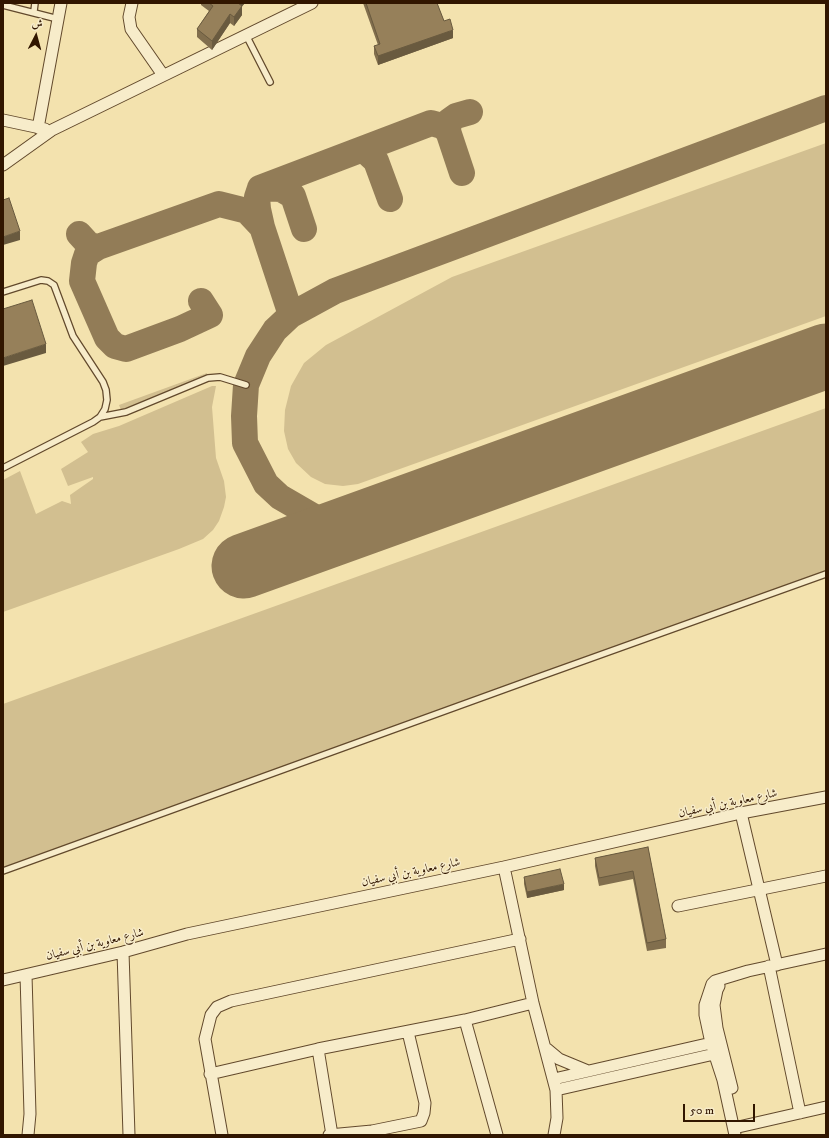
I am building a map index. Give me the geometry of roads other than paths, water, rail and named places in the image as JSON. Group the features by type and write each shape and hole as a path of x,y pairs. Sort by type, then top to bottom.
{"street":[{"path":"38,128 61,3"},
{"path":"132,3 129,17 131,29 162,75"},
{"path":"3,165 30,144 52,130 312,3"},
{"path":"3,120 52,130"},
{"name":"شارع معاوية بن أبي سفيان","path":"3,980 123,952 187,934 826,797"},
{"path":"741,814 760,889 800,1113"},
{"path":"504,867 534,1003 555,1084 557,1118 554,1135"},
{"path":"678,906 826,876"},
{"path":"222,1135 205,1039 207,1025 211,1015 224,1003 520,939"},
{"path":"123,952 129,1135"},
{"path":"826,954 724,979 717,990 714,1005 715,1042 738,1131 826,1107"},
{"path":"26,975 30,1114 28,1135"},
{"path":"210,1074 318,1049 465,1020 534,1003"},
{"path":"465,1020 497,1135"},
{"path":"329,1135 372,1131 421,1121 425,1103 408,1032"},
{"path":"555,1084 588,1071 715,1042"},
{"path":"318,1049 332,1135"},
{"path":"547,1049 559,1059 588,1071"},
{"path":"555,1084 719,1053"}],"lane":[{"path":"34,11 35,3"},
{"path":"3,5 34,11 58,19"},
{"path":"246,35 270,82"},
{"path":"3,292 41,280 48,281 54,285 73,336 103,382 106,390 107,400 105,409 100,417"},
{"path":"3,468 60,440 100,417 126,412 208,378 220,377 246,385"},
{"path":"3,871 533,678 826,574"}]}
